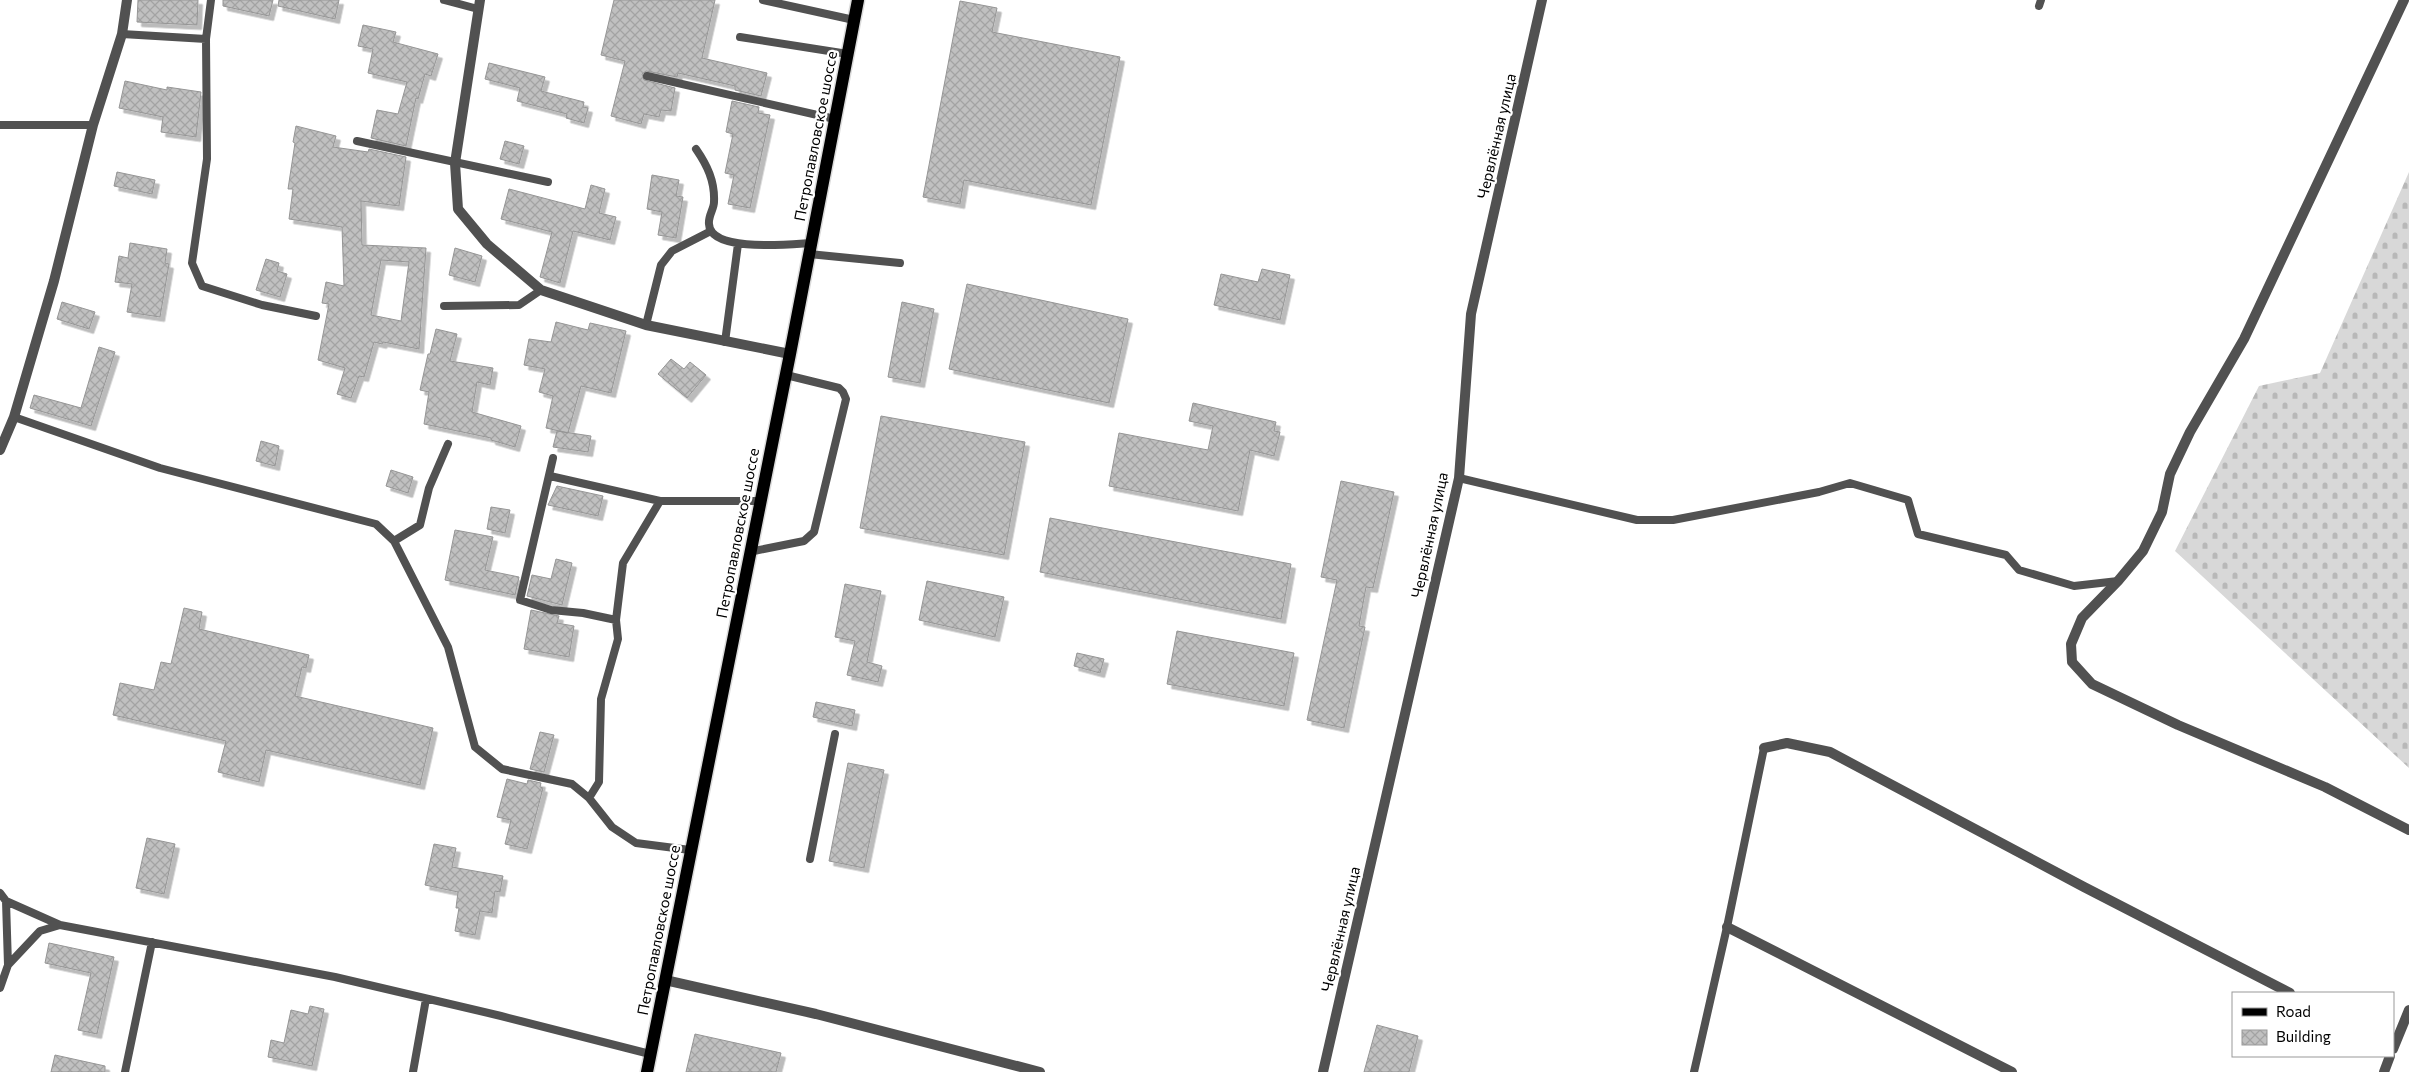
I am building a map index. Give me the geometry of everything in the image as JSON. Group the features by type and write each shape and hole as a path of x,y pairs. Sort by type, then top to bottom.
{"main road":[{"name":"Петропавловское шоссе","path":"647,1072 759,501 786,375 858,0"}],"street":[{"path":"0,450 14,417 54,281 93,125 122,34 127,0"},
{"name":"Червлённая улица","path":"1323,1072 1458,478 1471,314 1542,0"},
{"path":"2404,0 2244,339 2190,432 2178,457 2170,474 2162,512 2144,551 2082,618 2070,644 2072,662 2092,684 2178,724 2326,787 2409,830"},
{"path":"479,4 455,163 458,209 487,244 541,290 646,325 790,354"},
{"path":"1764,748 1788,743 1830,752 2084,887 2288,992"},
{"path":"1727,927 2012,1072"},
{"path":"665,980 816,1014 1040,1072"},
{"path":"2394,1044 2409,1010"},
{"path":"2384,1072 2389,1057"}],"lane":[{"path":"211,0 206,40 207,159 192,263 202,286 262,305 316,316"},
{"path":"444,0 479,4"},
{"path":"763,0 854,20"},
{"path":"122,34 206,40"},
{"path":"740,37 848,54"},
{"path":"647,76 835,119"},
{"path":"0,125 93,125"},
{"path":"356,141 548,182"},
{"path":"696,149 710,169 714,202 708,223 711,230 719,237 738,244 810,249 900,263"},
{"path":"646,325 661,265 666,257 711,230"},
{"path":"725,342 738,244"},
{"path":"444,306 519,306 541,290"},
{"path":"749,552 804,541 810,538 814,532 846,399 839,388 786,375"},
{"path":"14,417 160,468 376,524 394,540 448,647 475,747 502,769 572,784 589,798 612,828 636,843 690,850"},
{"path":"394,540 420,525 429,488 448,444"},
{"path":"552,458 550,476 520,600 551,610 583,612 616,620"},
{"path":"550,476 660,501 759,501"},
{"path":"1458,478 1638,520 1673,520 1819,492 1850,483 1908,500 1918,534 2006,555 2019,570 2074,586 2118,581"},
{"path":"589,798 599,782 601,698 618,639 616,620 623,563 660,501"},
{"path":"810,860 835,734"},
{"path":"1694,1072 1727,927 1764,748"},
{"path":"0,893 6,901 60,925 335,977 650,1054"},
{"path":"0,988 8,966 6,901"},
{"path":"8,966 40,931 60,925"},
{"path":"125,1072 152,942"},
{"path":"413,1072 426,999"}],"green space":[{"path":"2409,172 2409,768 2175,551 2259,386 2320,373"}],"building":[{"path":"138,0 198,0 197,25 137,22"},
{"path":"223,0 273,0 269,16 223,6"},
{"path":"279,0 339,0 335,19 278,6"},
{"path":"614,0 715,0 702,58 767,73 761,96 735,90 735,86 678,73 677,77 646,71 642,74 644,80 675,88 671,111 661,110 659,117 644,114 641,124 611,116 625,61 601,55"},
{"path":"960,1 997,8 992,32 1120,57 1091,205 964,180 960,204 923,197"},
{"path":"363,25 396,32 393,42 438,54 431,76 425,74 418,99 416,98 406,146 371,138 377,110 398,114 407,82 368,73 373,49 358,46"},
{"path":"489,63 545,77 541,91 584,102 583,107 588,108 584,123 566,118 567,114 517,101 520,88 485,79"},
{"path":"125,81 167,90 167,87 201,92 196,137 161,132 163,117 119,108"},
{"path":"732,101 759,107 758,113 770,115 750,208 728,204 734,175 725,173 733,134 726,132"},
{"path":"296,126 336,136 333,147 368,152 369,149 406,157 399,206 361,201 362,245 426,248 419,349 374,342 364,377 359,376 351,398 337,394 345,368 318,360 329,304 322,303 326,282 344,286 342,227 289,219 293,189 288,189 295,143 293,142","holes":["381,260 409,262 401,321 371,315"]},
{"path":"505,141 524,146 519,164 500,159"},
{"path":"117,172 155,180 152,194 114,186"},
{"path":"652,175 679,180 676,196 683,197 676,238 658,235 662,212 647,209"},
{"path":"591,185 605,189 599,213 616,217 610,240 573,231 560,283 540,277 552,232 501,219 509,189 585,209"},
{"path":"130,243 167,249 165,263 169,264 160,317 127,312 132,284 115,282 119,256 128,258"},
{"path":"455,248 482,256 475,282 449,275"},
{"path":"266,259 279,263 277,271 287,274 280,297 256,290"},
{"path":"1262,269 1290,275 1280,320 1214,305 1221,274 1258,282"},
{"path":"967,284 1128,319 1109,403 949,369"},
{"path":"62,302 95,312 89,329 57,319"},
{"path":"902,302 934,309 920,383 888,377"},
{"path":"556,322 588,330 590,323 626,331 611,393 581,386 568,433 546,428 553,396 539,392 545,369 524,365 529,339 551,342"},
{"path":"436,329 457,334 450,361 493,368 490,385 477,382 472,412 521,426 515,447 491,440 491,438 424,424 429,392 420,390"},
{"path":"99,347 115,352 91,426 30,408 34,395 81,408"},
{"path":"671,359 684,369 690,362 706,375 687,398 658,374"},
{"path":"1193,403 1276,422 1274,431 1280,432 1274,456 1250,450 1238,511 1109,486 1119,433 1208,450 1213,426 1189,421"},
{"path":"881,416 1025,442 1004,555 860,528"},
{"path":"557,431 591,436 588,452 553,447"},
{"path":"261,441 279,446 275,466 256,461"},
{"path":"391,470 413,477 408,493 386,486"},
{"path":"1341,481 1394,492 1373,588 1366,587 1359,626 1365,627 1344,728 1307,720 1337,580 1321,577"},
{"path":"557,486 603,496 598,516 548,505"},
{"path":"491,507 510,510 505,533 487,529"},
{"path":"1050,518 1291,564 1281,619 1040,572"},
{"path":"455,530 493,537 485,570 519,577 515,595 445,580"},
{"path":"556,559 572,563 562,605 527,596 532,575 551,579"},
{"path":"927,581 1004,597 995,637 919,620"},
{"path":"845,584 881,591 867,662 882,666 878,682 847,675 855,641 835,637"},
{"path":"184,608 202,612 199,629 309,655 306,668 302,667 295,696 433,728 420,785 266,750 259,782 218,772 226,741 113,715 120,683 154,690 161,662 171,664"},
{"path":"531,610 559,616 557,623 574,626 569,657 524,649"},
{"path":"1177,631 1294,653 1284,706 1167,684"},
{"path":"1077,653 1104,659 1100,673 1074,666"},
{"path":"816,702 855,710 852,726 813,717"},
{"path":"540,732 554,735 544,772 530,769"},
{"path":"848,763 884,770 864,868 829,861"},
{"path":"507,779 527,784 528,780 541,783 540,787 543,788 527,849 505,844 511,820 497,817"},
{"path":"147,838 175,844 164,894 136,888"},
{"path":"434,844 456,848 452,867 503,876 500,892 495,891 492,913 480,911 475,935 455,931 459,908 456,908 458,892 425,885"},
{"path":"49,943 114,957 97,1034 78,1030 91,973 45,963"},
{"path":"310,1006 324,1009 312,1066 268,1057 271,1040 284,1043 291,1010 308,1014"},
{"path":"1377,1025 1418,1036 1409,1072 1364,1072"},
{"path":"695,1034 781,1053 776,1072 686,1072"},
{"path":"55,1055 105,1066 105,1072 51,1072"}]}
